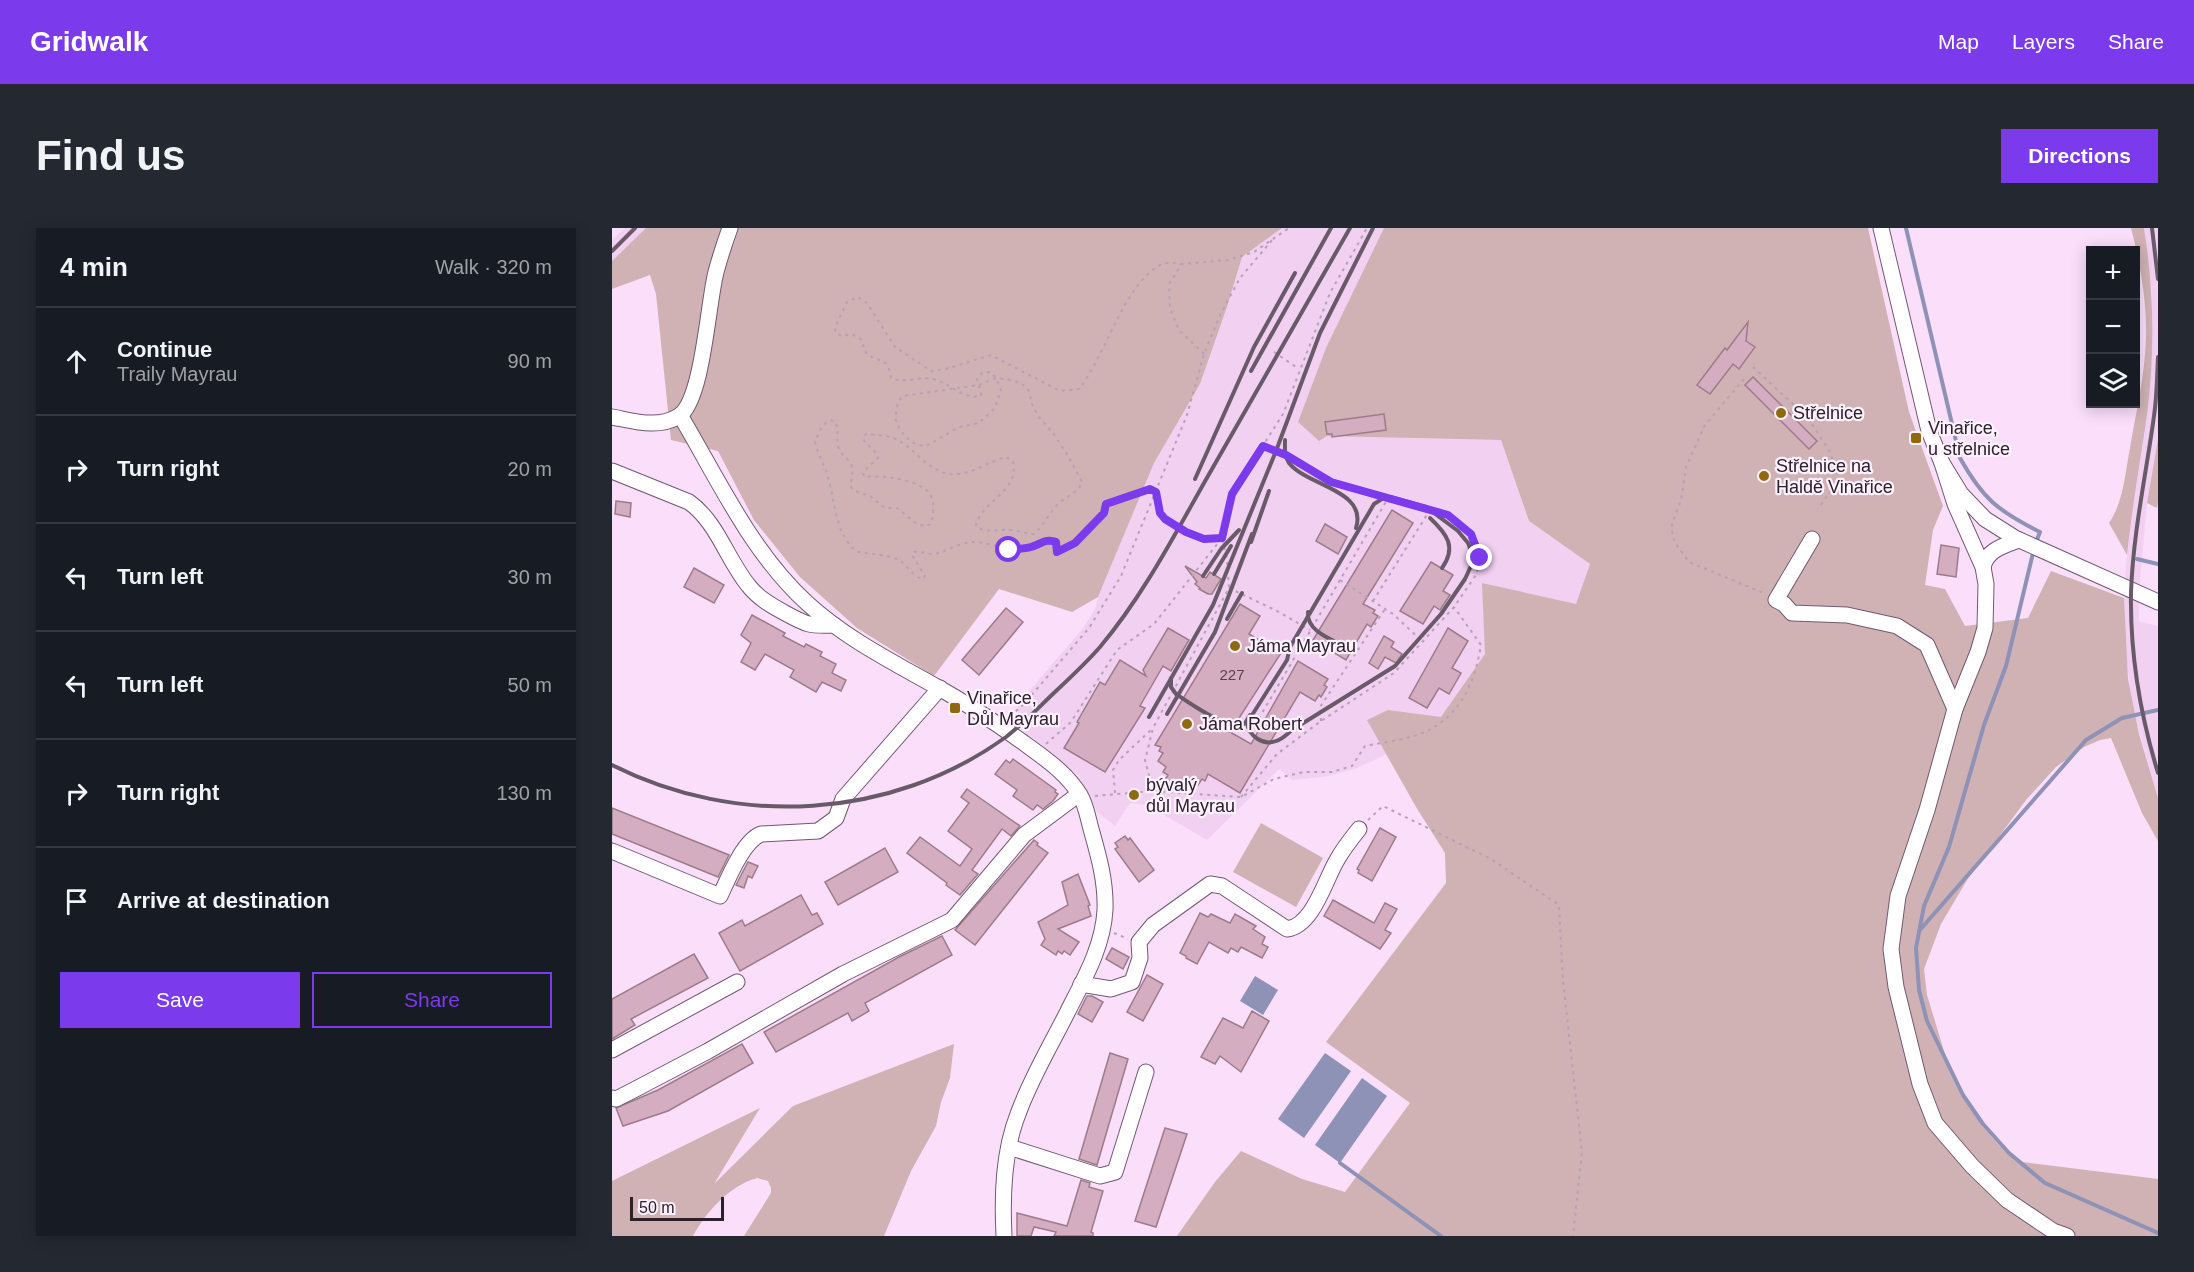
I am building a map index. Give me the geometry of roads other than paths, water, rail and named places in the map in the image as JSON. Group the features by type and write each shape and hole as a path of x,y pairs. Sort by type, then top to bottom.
{"street":[{"path":"612,417 651,424 664,422 680,415 689,403 694,390 716,273 730,228"},
{"path":"1881,228 1923,409 1955,504 1983,567 1986,584 1985,628 1978,652 1954,709 1927,810 1898,896 1891,949 1896,987 1920,1084 1935,1123 1972,1166 2007,1200 2053,1231 2067,1236"},
{"path":"680,415 772,567 804,600 834,626 940,688 1038,753 1069,780 1080,796 1104,872 1105,912 1100,940 1089,970 1017,1115 1004,1179 1004,1236"},
{"path":"1942,464 1961,494 1978,513 2023,542 2158,602"},
{"path":"612,471 689,502 696,507 712,526 748,586 762,599 809,626 834,626"},
{"path":"1812,539 1776,600 1784,604 1792,613 1847,615 1897,626 1907,632 1927,645 1954,709"},
{"path":"1983,567 1992,552 2023,542"},
{"path":"612,851 720,896 736,862 754,837 761,834 818,831 836,818 843,800 940,688"},
{"path":"612,1098 616,1099 630,1092 708,1051 843,974 952,920 1024,835 1080,796"},
{"path":"1081,984 1111,989 1132,982 1140,958 1139,942 1153,926 1210,884 1222,886 1287,929 1295,928 1309,916 1338,858 1359,829"},
{"path":"612,1050 737,982"},
{"path":"1009,1147 1100,1176 1115,1172 1146,1072"}],"water":[{"path":"1255,976 1278,990 1263,1015 1240,1001"},
{"path":"1325,1053 1351,1071 1304,1138 1278,1119"},
{"path":"1362,1078 1387,1096 1340,1163 1315,1145"}],"waterway":[{"path":"1906,228 1960,458 1976,484 1993,503 2040,532 2036,542"},
{"path":"2034,549 2006,666 1984,725 1949,847 1924,906 1916,948 1919,990 1927,1021 1963,1095 1983,1124 2009,1153 2045,1183 2158,1233"},
{"path":"2137,559 2158,564"},
{"path":"1919,931 2086,740 2122,718 2158,710"},
{"path":"1340,1163 1441,1236"}],"railway":[{"path":"612,251 635,228"},
{"path":"1251,371 1331,228"},
{"path":"612,765 660,785 710,799 761,806 813,806 864,799 914,785 961,765 1006,737 1089,659 1130,607 1171,542 1350,228"},
{"path":"1149,717 1213,605 1276,451 1320,333 1373,228"},
{"path":"2152,228 2158,279"},
{"path":"1195,479 1254,347 1295,273"},
{"path":"2158,357 2155,409 2137,526 2131,593 2132,639 2137,684 2158,773"},
{"path":"1285,440 1289,463 1309,478 1345,497 1353,505 1357,515 1356,528"},
{"path":"1251,542 1269,491"},
{"path":"1385,497 1426,507 1458,531 1468,543 1472,553 1471,566 1465,579 1441,614 1395,666 1280,739 1271,742 1257,739 1248,728 1247,723 1287,660 1290,647 1374,504 1385,497"},
{"path":"1430,518 1448,541 1449,554 1442,568"},
{"path":"1203,576 1221,549 1239,530"},
{"path":"1167,714 1215,632 1252,534"},
{"path":"1214,574 1231,546"},
{"path":"1227,619 1242,593"},
{"path":"1308,612 1311,625 1316,630 1348,648"},
{"path":"1171,678 1171,687 1176,694 1221,721 1239,725 1245,723 1250,715"}],"place":[{"name":"Střelnice","path":"1781,413"},
{"name":"Vinařice, u střelnice","path":"1916,438"},
{"name":"Střelnice na Haldě Vinařice","path":"1764,476"},
{"name":"Jáma Mayrau","path":"1235,646"},
{"name":"Vinařice, Důl Mayrau","path":"955,708"},
{"name":"Jáma Robert","path":"1187,724"},
{"name":"bývalý důl Mayrau","path":"1134,795"}]}
